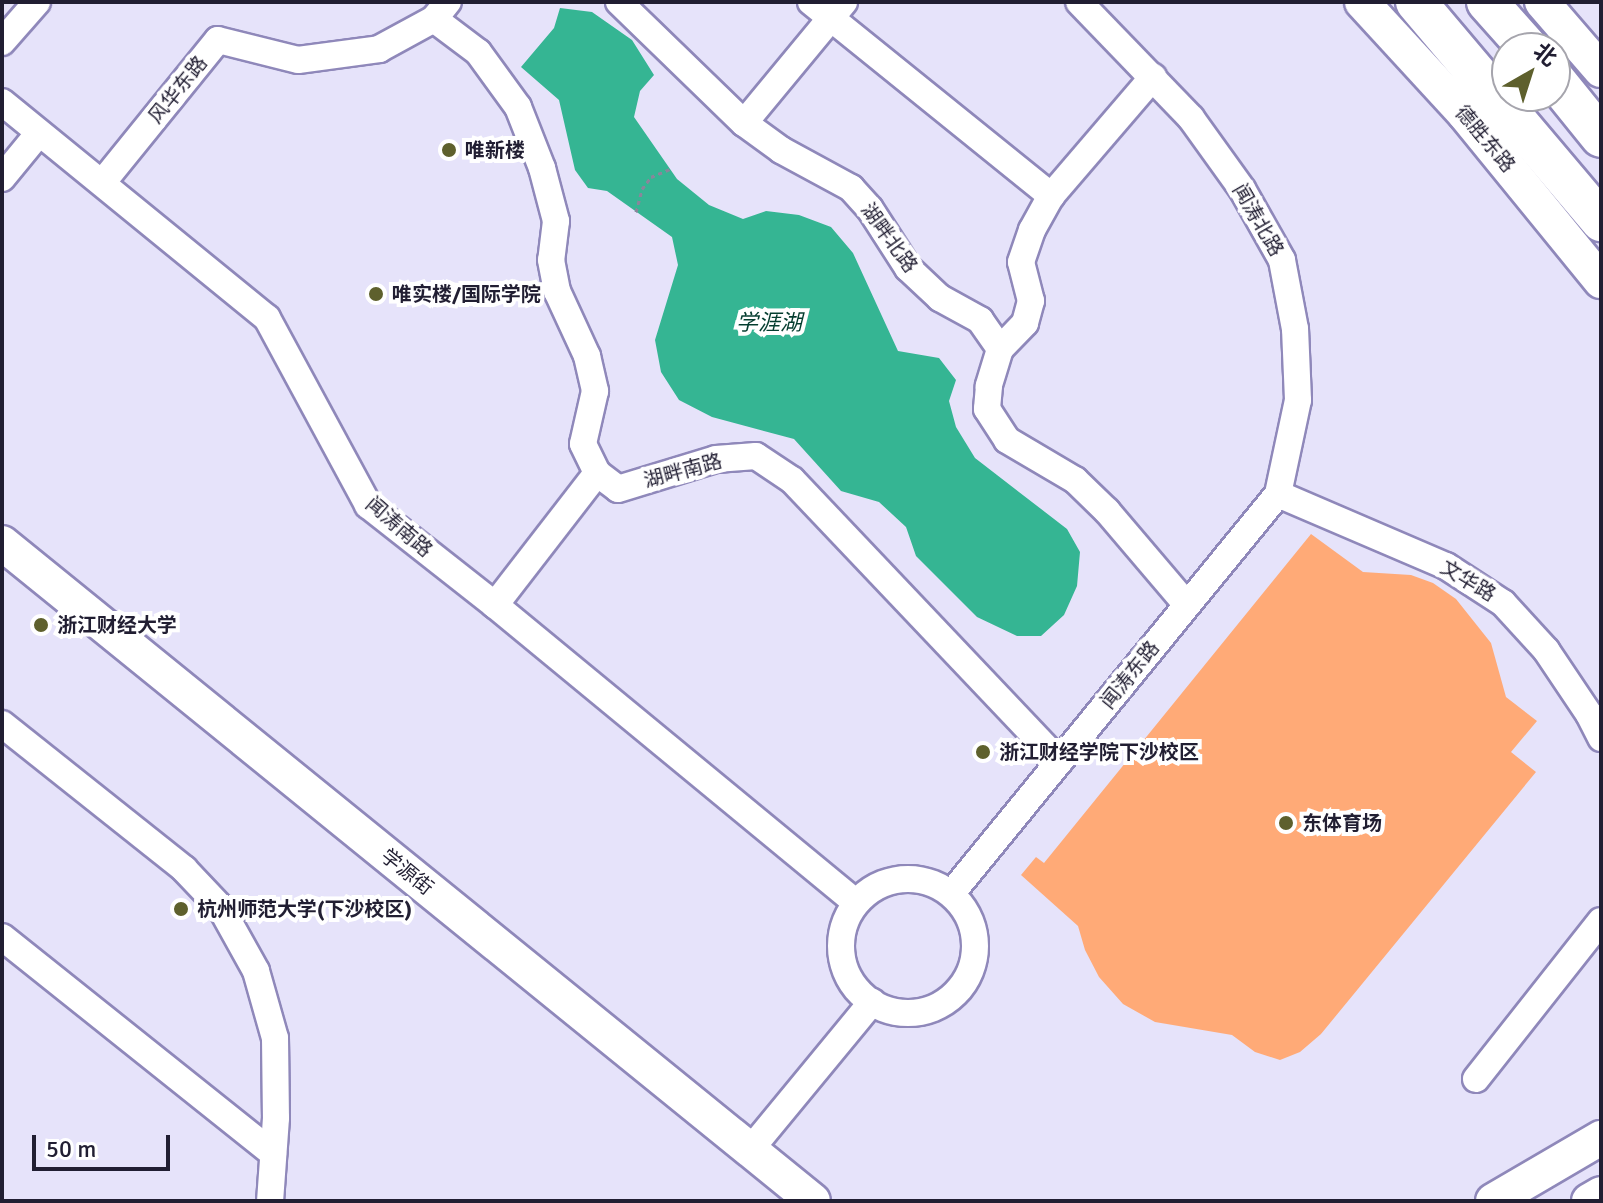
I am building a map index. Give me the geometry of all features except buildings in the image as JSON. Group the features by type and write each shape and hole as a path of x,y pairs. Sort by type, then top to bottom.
{"highway":[{"path":"1416,2 1601,221"},
{"path":"1487,2 1514,32"},
{"path":"1571,100 1601,137"}],"main road":[{"name":"德胜东路","path":"1362,2 1464,113 1601,281"},
{"path":"1542,2 1601,70"},
{"name":"学源街","path":"2,543 813,1201"},
{"path":"2,570 787,1201"},
{"path":"1493,1201 1601,1138"},
{"path":"1589,1201 1601,1194"}],"street":[{"path":"2,42 37,2"},
{"name":"湖畔北路","path":"619,2 744,123 781,150 851,188 870,209 908,268 940,298 980,320 1000,349"},
{"name":"闻涛北路","path":"1079,2 1191,118 1242,189 1282,260 1295,329 1298,400 1278,494"},
{"path":"744,123 829,7 1051,196"},
{"path":"441,11 478,52 518,107 542,168 556,221 551,260 557,291 587,356 595,391 583,444 597,473 495,605"},
{"name":"风华东路","path":"102,183 218,40 298,60 379,49 441,11"},
{"path":"1153,77 1051,196 1032,230 1021,262 1031,301 1025,323 1000,349 989,386 987,409 1007,440 1075,480 1107,511 1187,605"},
{"name":"闻涛南路","path":"2,102 267,318 368,505 495,605 856,903"},
{"path":"2,178 38,134"},
{"name":"湖畔南路","path":"597,473 618,489 716,459 756,456 792,480 1059,761"},
{"name":"闻涛东路","path":"951,894 1278,494"},
{"name":"文华路","path":"1278,494 1446,566 1503,603 1546,650 1589,714 1601,738"},
{"path":"3,726 184,869 221,908 256,971 275,1038 270,1201"},
{"path":"912,878 933,883 951,894 966,911 974,931 975,954 962,985 937,1007 916,1013 893,1011 872,1002 856,987 845,967 841,945 845,923 856,903 881,885 912,878"},
{"path":"1476,1079 1601,921"},
{"path":"2,937 273,1153"},
{"path":"750,1150 872,1002"}],"path":[{"path":"636,212 642,189 651,177 670,169"}],"shaded area":[{"name":"东体育场","path":"1311,534 1363,572 1411,575 1433,583 1456,599 1491,643 1506,697 1537,721 1511,752 1536,772 1321,1034 1300,1052 1280,1060 1255,1052 1232,1035 1155,1022 1123,1004 1099,977 1085,950 1078,926 1021,875 1036,857 1044,863"}],"water":[{"name":"学涯湖","path":"560,8 592,12 632,40 654,75 640,91 634,117 677,179 709,205 743,219 766,211 799,215 831,227 853,253 898,351 939,358 956,380 949,401 956,427 975,458 1067,529 1080,552 1077,586 1064,615 1041,636 1017,636 977,617 916,556 906,527 879,502 841,491 794,439 712,417 679,400 661,372 655,340 678,265 672,237 607,191 588,188 575,170 559,100 521,67 554,28"}],"place":[{"name":"唯新楼","path":"449,150"},
{"name":"唯实楼/国际学院","path":"376,294"},
{"name":"浙江财经大学","path":"41,625"},
{"name":"浙江财经学院下沙校区","path":"983,752"},
{"name":"东体育场","path":"1286,823"},
{"name":"杭州师范大学(下沙校区)","path":"181,909"}]}
